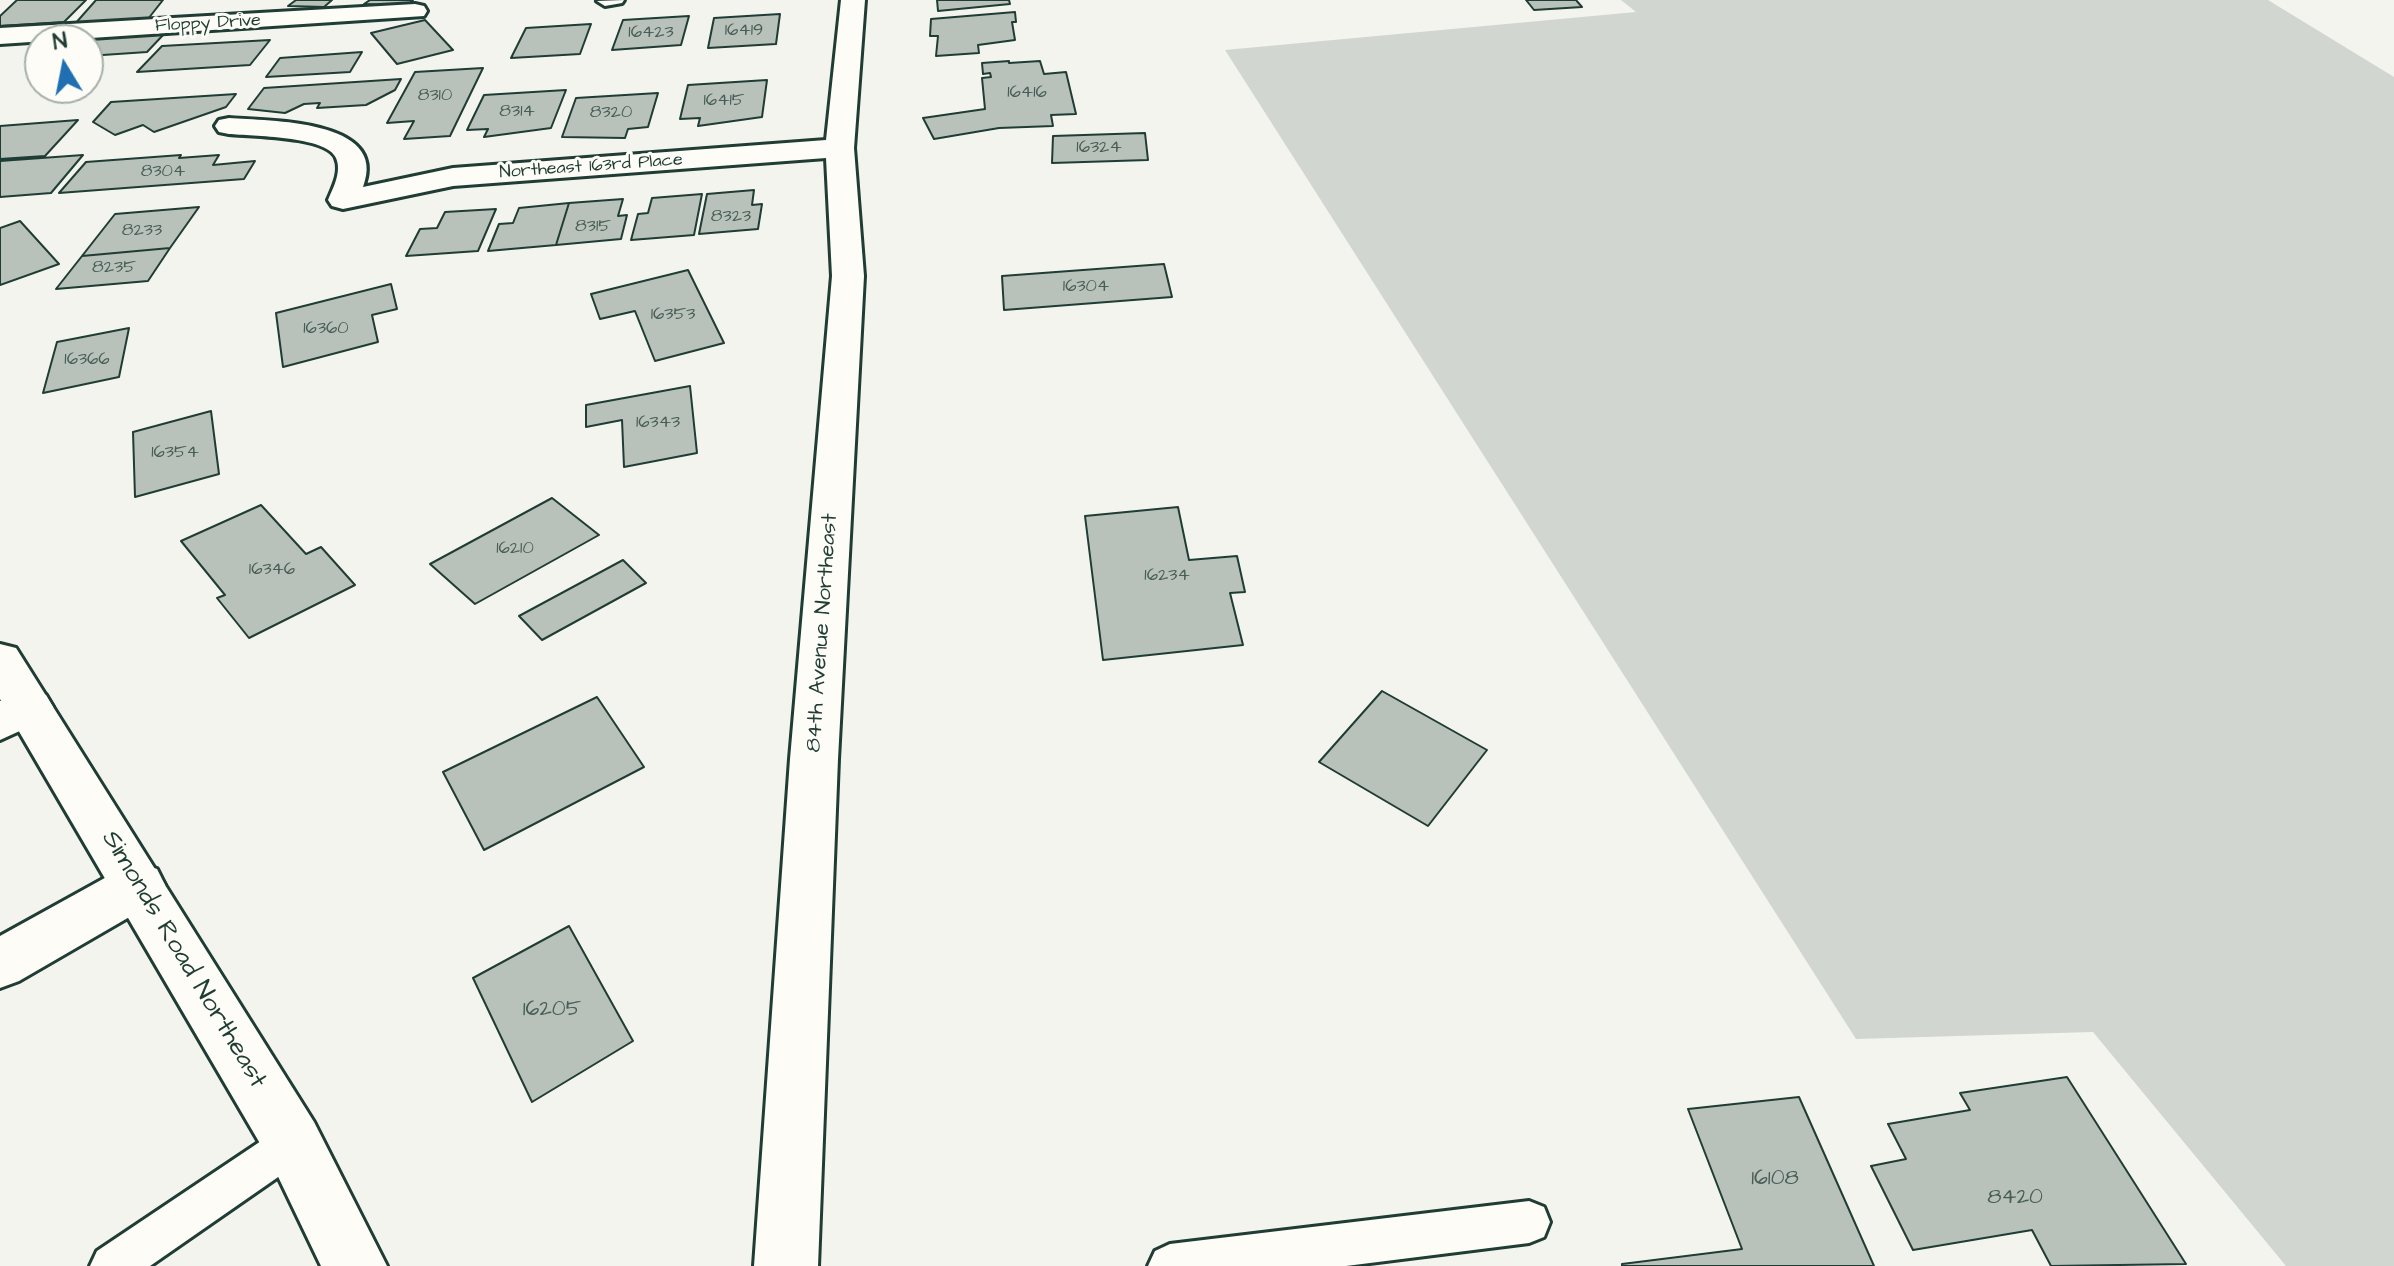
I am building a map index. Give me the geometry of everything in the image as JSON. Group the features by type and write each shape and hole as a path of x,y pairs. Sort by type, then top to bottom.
{"street":[{"name":"84th Avenue Northeast","path":"786,1266 813,775 848,276 840,148 853,0"},
{"name":"Floppy Drive","path":"0,36 415,11"},
{"name":"Northeast 163rd Place","path":"229,126 298,132 337,141 351,157 352,178 343,200 453,177 840,148"},
{"name":"Simonds Road Northeast","path":"0,660 15,714 139,885 293,1143 355,1266"},
{"path":"0,964 139,885"}],"lane":[{"path":"605,1 616,0"},
{"path":"112,1266 293,1143"},
{"path":"1170,1266 1529,1222"}],"shaded area":[{"path":"1621,0 2268,0 2394,77 2394,1266 2286,1266 2093,1032 1856,1039 1225,50 1636,12"}],"building":[{"path":"17,0 86,0 64,22 0,26 0,16"},
{"path":"96,0 163,0 148,19 75,24"},
{"path":"296,0 332,0 324,7 288,6"},
{"path":"370,0 413,0 407,6 364,4"},
{"path":"937,0 1009,0 1010,4 938,11"},
{"path":"1526,0 1576,0 1582,7 1534,10"},
{"path":"1015,12 1016,22 1012,22 1015,40 978,45 979,53 936,56 938,36 930,36 931,19"},
{"path":"780,14 776,44 708,48 714,18"},
{"path":"689,16 681,45 612,50 623,20"},
{"path":"425,20 453,50 397,64 371,33"},
{"path":"591,24 580,54 511,58 526,28"},
{"path":"164,34 147,52 104,55 104,38"},
{"path":"270,40 250,65 137,72 162,46"},
{"path":"362,52 350,72 266,77 280,58"},
{"path":"1040,61 1044,74 1066,72 1076,114 1051,115 1053,126 999,128 934,139 923,118 985,109 982,78 991,77 990,73 983,74 982,63"},
{"path":"483,68 450,136 404,139 414,121 387,123 415,72"},
{"path":"401,79 395,90 366,105 317,108 320,103 304,104 285,113 248,109 264,88"},
{"path":"767,80 762,117 698,126 700,118 680,119 688,85"},
{"path":"566,90 551,128 484,137 488,129 467,130 484,95"},
{"path":"658,93 648,127 628,129 625,138 562,137 576,98"},
{"path":"236,94 226,107 154,132 143,125 115,135 93,122 111,102"},
{"path":"78,120 45,156 0,159 0,126"},
{"path":"1145,133 1148,160 1052,163 1053,136"},
{"path":"83,155 51,193 0,197 0,161"},
{"path":"181,155 179,158 219,155 213,165 255,161 244,179 59,193 86,162"},
{"path":"754,190 752,205 762,204 758,229 699,234 707,194"},
{"path":"702,194 694,235 631,240 638,214 648,213 652,198"},
{"path":"623,199 618,216 627,215 621,239 556,245 569,203"},
{"path":"569,203 556,245 488,251 499,224 513,223 519,208"},
{"path":"199,207 170,248 82,256 115,214"},
{"path":"496,209 478,251 406,256 420,229 437,228 445,212"},
{"path":"20,221 59,264 0,285 0,228"},
{"path":"170,248 148,281 56,289 82,256"},
{"path":"1164,264 1172,297 1004,310 1002,276"},
{"path":"688,270 724,343 655,361 635,311 600,319 591,294"},
{"path":"391,284 397,309 372,315 378,342 283,367 276,313"},
{"path":"129,328 119,377 43,393 57,342"},
{"path":"690,386 697,453 624,467 622,420 586,427 586,405"},
{"path":"211,411 219,474 135,497 133,432"},
{"path":"552,498 599,535 475,604 430,564"},
{"path":"261,505 306,554 321,547 355,585 249,638 217,598 225,595 181,541"},
{"path":"1178,507 1189,560 1237,556 1245,592 1230,593 1243,645 1103,660 1085,516"},
{"path":"623,560 646,583 542,640 519,616"},
{"path":"1382,691 1487,750 1428,826 1319,762"},
{"path":"597,697 644,767 484,850 443,772"},
{"path":"569,926 633,1041 532,1102 473,978"},
{"path":"2067,1077 2186,1264 2051,1266 2032,1230 1913,1250 1871,1166 1906,1159 1888,1124 1970,1110 1960,1093"},
{"path":"1799,1097 1874,1266 1622,1266 1742,1249 1688,1109"}]}
